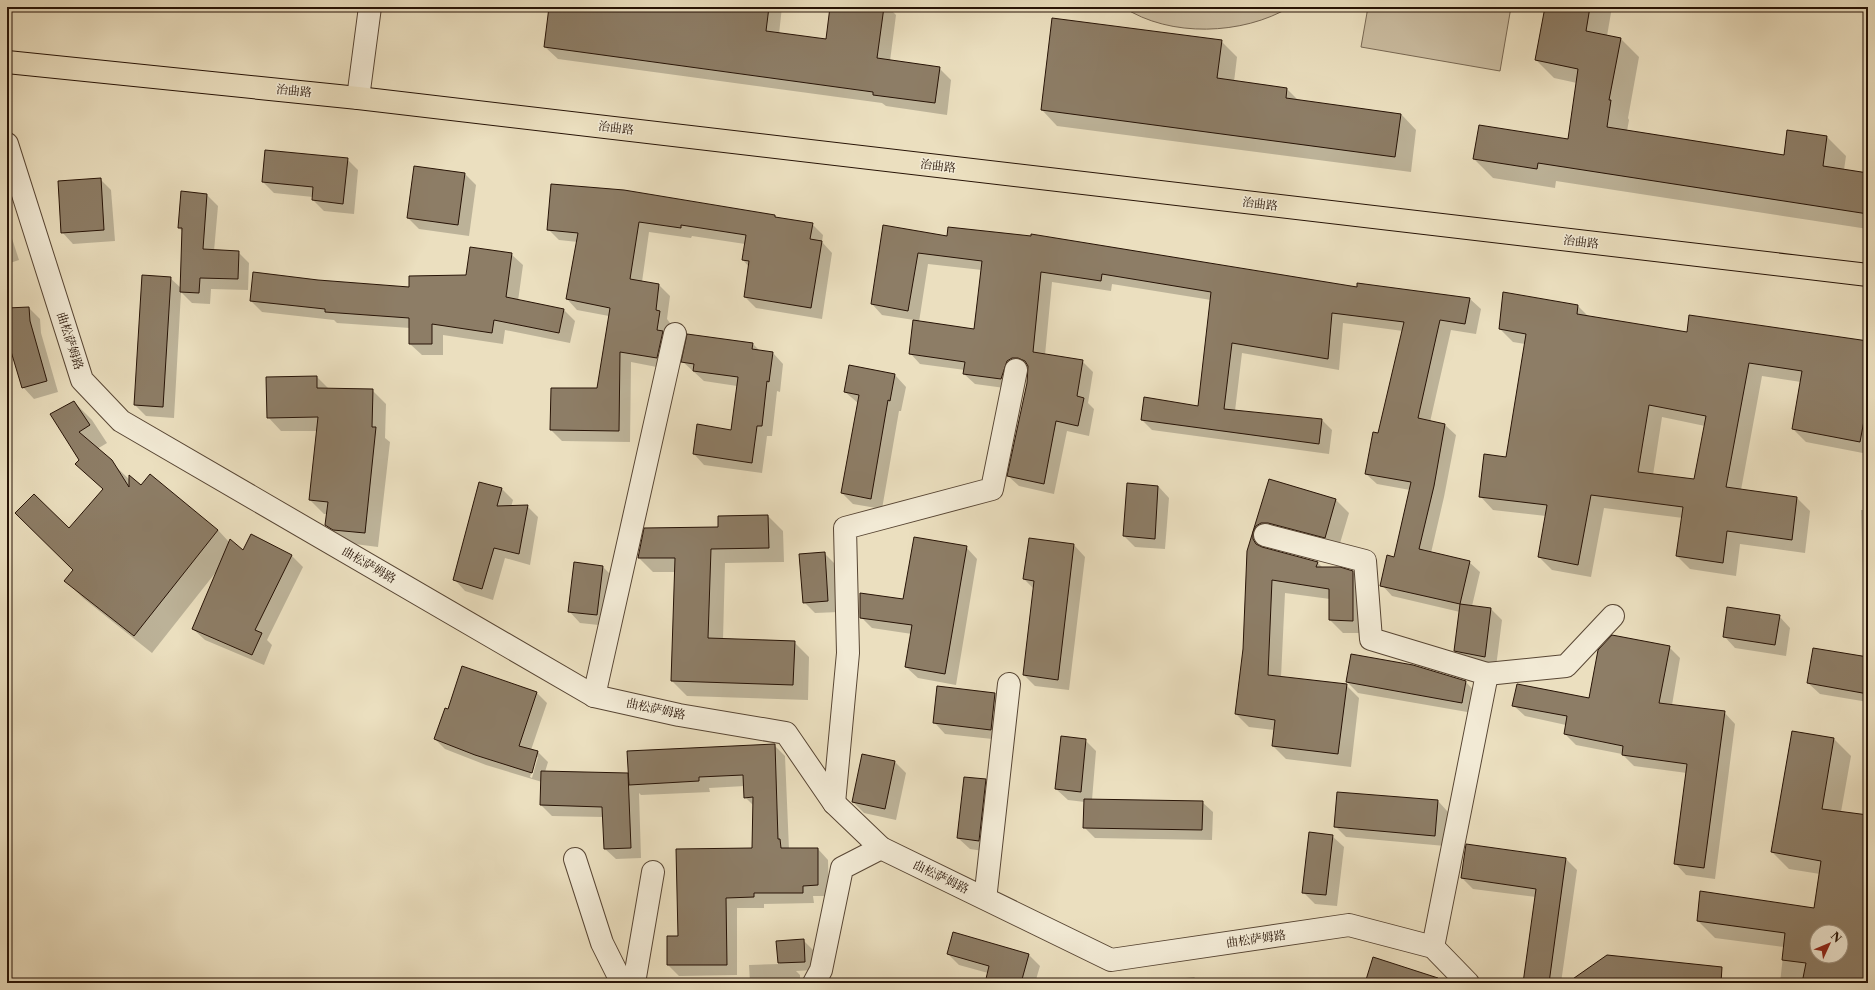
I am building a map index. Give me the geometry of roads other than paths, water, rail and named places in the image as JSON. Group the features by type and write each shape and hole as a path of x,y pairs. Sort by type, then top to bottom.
{"main road":[{"name":"治曲路","path":"7,62 358,98 1868,275"}],"street":[{"path":"358,98 370,7"},
{"name":"曲松萨姆路","path":"7,144 82,380 122,421 594,696 679,715 786,733 834,803 881,848 1111,960 1348,925 1433,947"},
{"path":"594,696 675,334"},
{"path":"834,803 848,652 845,528 992,489 1016,370"},
{"path":"1264,535 1365,561 1370,639 1488,674 1566,666 1613,616"},
{"path":"1468,983 1433,947 1488,674"},
{"path":"986,891 1009,684"},
{"path":"814,983 821,970 842,868 881,848"},
{"path":"575,860 602,943 622,983"},
{"path":"634,983 653,872"}]}
